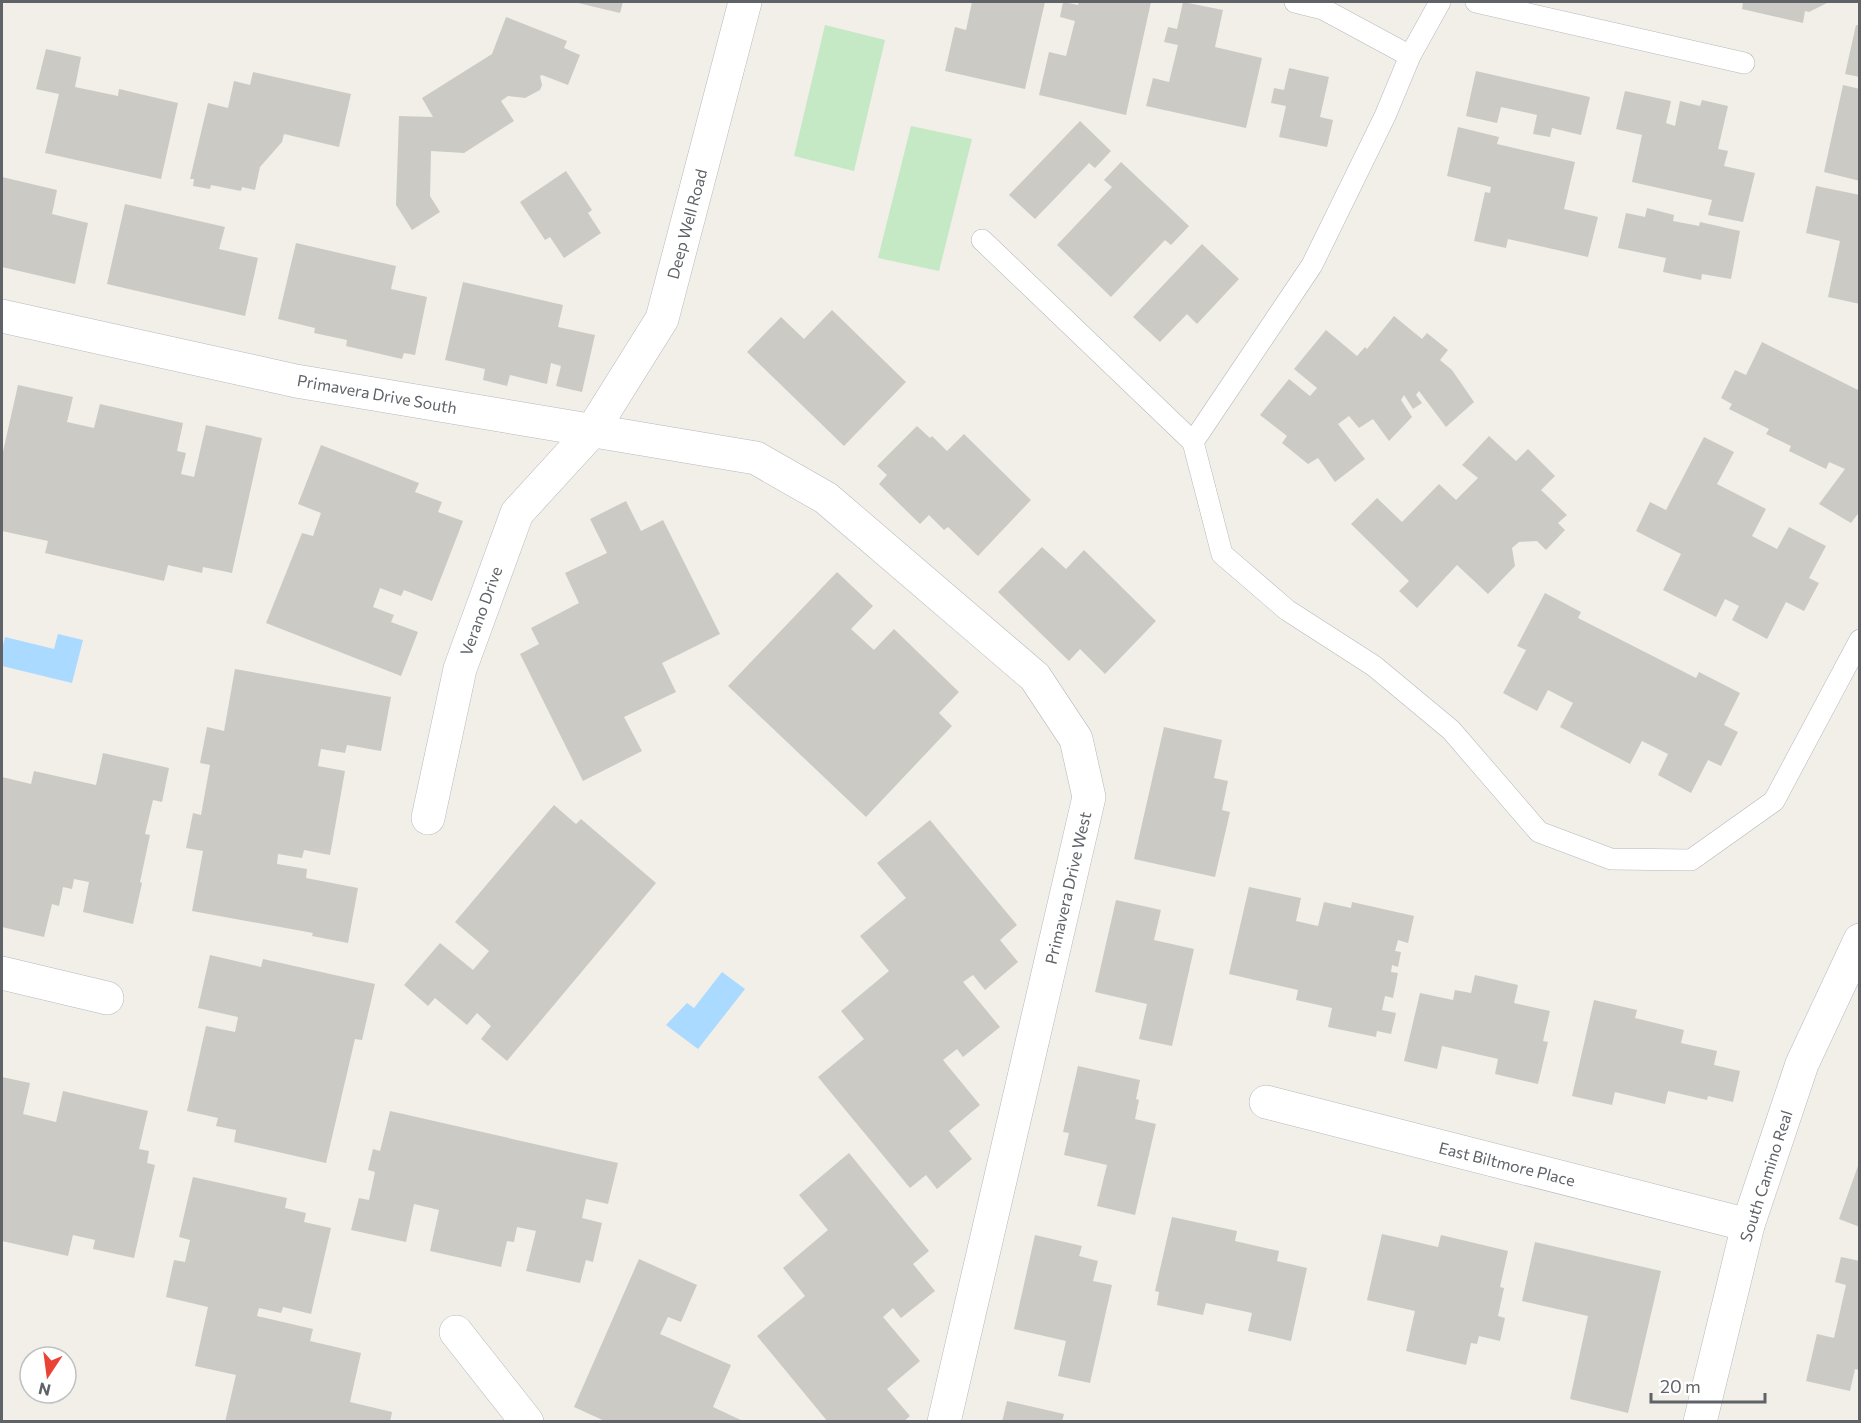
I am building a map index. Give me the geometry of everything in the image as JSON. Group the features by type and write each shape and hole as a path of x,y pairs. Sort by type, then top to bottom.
{"street":[{"name":"Deep Well Road","path":"592,431 662,319 744,2"},
{"name":"Primavera Drive South","path":"2,316 296,381 756,459"},
{"name":"Verano Drive","path":"428,818 460,669 517,513 592,431"},
{"name":"Primavera Drive West","path":"756,459 826,498 1035,677 1076,739 1089,796 944,1422"},
{"name":"South Camino Real","path":"1700,1422 1748,1225 1802,1064 1860,940"},
{"path":"2,973 107,998"},
{"name":"East Biltmore Place","path":"1266,1102 1748,1225"},
{"path":"456,1332 527,1422"}],"lane":[{"path":"1295,2 1323,9 1410,56"},
{"path":"1193,442 1312,265 1385,116 1410,56 1440,2"},
{"path":"1476,2 1744,63"},
{"path":"982,240 1193,442 1222,554 1287,610 1374,666 1451,730 1539,832 1611,859 1692,860 1774,801 1860,640"}],"green space":[{"path":"825,25 885,40 854,171 794,156"},
{"path":"911,126 972,139 939,271 878,258"}],"water":[{"path":"58,634 83,640 72,683 2,666 5,637 54,649"},
{"path":"722,972 745,989 698,1049 666,1025 687,1003 694,1008"}],"building":[{"path":"574,2 623,2 620,13"},
{"path":"972,2 1045,2 1025,89 945,71 955,27 966,30"},
{"path":"1063,2 1078,5 1079,2 1151,2 1126,115 1039,95 1049,52 1066,56 1075,21 1060,17"},
{"path":"1183,2 1223,10 1215,47 1262,58 1246,128 1146,106 1153,78 1169,82 1178,45 1164,42 1168,27 1177,29"},
{"path":"1743,2 1829,2 1809,12 1805,11 1803,23 1742,9"},
{"path":"506,17 567,41 564,48 580,55 568,85 542,75 540,76 542,85 540,90 525,98 508,96 501,101 514,121 464,153 431,151 430,196 440,212 412,230 396,205 399,116 433,117 422,98 492,54"},
{"path":"1856,25 1860,26 1860,77 1845,74"},
{"path":"46,49 81,57 75,87 118,96 119,89 178,103 161,179 45,153 59,94 36,89"},
{"path":"1289,68 1329,77 1320,117 1333,120 1327,147 1279,137 1286,106 1271,103 1274,88 1284,90"},
{"path":"1476,71 1590,97 1581,135 1552,128 1550,137 1533,134 1537,115 1501,107 1497,123 1466,116"},
{"path":"253,72 351,94 339,147 284,134 282,142 260,167 255,190 242,187 241,191 211,185 210,189 193,186 194,179 190,179 208,103 228,108 234,81 250,85"},
{"path":"1843,85 1860,89 1860,181 1824,172"},
{"path":"1625,91 1671,101 1666,123 1675,126 1680,101 1700,106 1702,100 1728,106 1718,149 1728,151 1724,166 1755,173 1743,222 1708,215 1712,200 1632,182 1642,135 1616,129"},
{"path":"1080,121 1111,151 1095,168 1089,163 1035,219 1009,195"},
{"path":"1458,127 1499,137 1497,144 1575,162 1564,209 1598,217 1588,257 1508,239 1506,248 1474,241 1485,192 1490,193 1491,187 1447,176"},
{"path":"1121,162 1189,226 1171,245 1165,240 1111,297 1057,245 1112,187 1104,180"},
{"path":"566,171 592,210 588,213 601,233 564,258 550,237 545,240 520,202"},
{"path":"2,177 57,190 52,214 88,223 75,284 2,267"},
{"path":"1816,186 1860,195 1860,304 1828,297 1840,241 1806,233"},
{"path":"125,204 225,227 219,249 258,258 245,316 107,284"},
{"path":"1647,208 1674,215 1673,221 1699,226 1700,222 1740,231 1731,279 1702,274 1701,280 1663,272 1666,258 1618,248 1626,213 1645,217"},
{"path":"296,243 396,266 391,289 427,297 415,355 404,353 402,359 346,346 347,340 314,333 315,328 278,319"},
{"path":"1202,244 1239,279 1197,324 1187,314 1160,342 1133,317"},
{"path":"463,282 563,305 558,327 595,335 582,392 556,386 561,366 551,363 547,384 510,375 507,386 483,380 485,369 445,360"},
{"path":"832,310 906,382 844,446 747,352 781,317 804,339"},
{"path":"1394,316 1422,339 1427,333 1448,350 1440,360 1452,370 1474,402 1446,427 1419,391 1416,395 1422,403 1413,409 1404,395 1401,400 1412,417 1389,441 1373,419 1359,428 1349,416 1338,424 1365,459 1335,482 1318,458 1308,464 1282,443 1287,436 1260,415 1289,379 1310,396 1317,388 1294,369 1326,330 1357,356 1365,347 1367,349"},
{"path":"1762,342 1860,391 1860,511 1851,523 1819,504 1845,469 1829,462 1826,469 1789,451 1791,446 1766,434 1769,429 1729,409 1732,404 1721,398 1735,370 1746,375"},
{"path":"18,385 73,397 67,422 94,428 100,404 183,423 177,451 186,453 181,474 194,477 206,425 262,438 232,573 203,567 202,573 168,565 164,581 45,553 48,541 2,531 2,456"},
{"path":"917,426 930,438 932,436 947,451 964,434 1031,500 978,556 948,527 944,530 929,515 920,524 879,484 887,475 877,466"},
{"path":"1489,436 1516,461 1528,449 1555,476 1541,490 1567,515 1558,523 1565,530 1546,550 1537,541 1519,542 1512,548 1515,566 1488,594 1457,565 1417,608 1399,591 1409,581 1351,524 1377,498 1402,522 1439,484 1456,500 1478,478 1462,465"},
{"path":"1704,437 1734,452 1717,484 1766,509 1752,536 1777,549 1789,527 1826,546 1809,578 1819,583 1804,611 1786,602 1767,639 1732,620 1739,606 1725,599 1716,617 1663,590 1681,554 1636,531 1650,502 1666,510"},
{"path":"321,445 419,483 415,492 442,502 438,512 463,521 432,601 404,590 401,596 380,588 373,607 394,615 391,622 418,632 401,676 266,623 302,533 313,536 321,513 298,504"},
{"path":"626,501 641,531 663,520 720,634 662,663 676,692 624,717 642,751 583,781 520,654 539,644 531,628 579,603 565,573 607,553 590,519"},
{"path":"1042,547 1066,569 1084,550 1156,621 1105,674 1080,649 1069,661 998,592"},
{"path":"837,572 873,606 851,629 874,650 894,629 959,692 939,713 952,726 866,817 728,686"},
{"path":"1545,593 1581,612 1578,618 1696,678 1699,672 1740,693 1724,725 1738,732 1721,766 1708,760 1691,793 1658,775 1668,754 1642,741 1630,764 1560,727 1573,703 1548,690 1537,711 1503,693 1526,650 1517,646"},
{"path":"235,669 391,697 381,751 347,745 345,753 321,749 318,766 345,771 330,855 304,850 302,858 278,854 277,864 307,869 306,878 358,888 348,943 312,936 313,933 192,911 203,851 186,848 193,813 201,815 210,765 200,763 207,727 224,731"},
{"path":"1164,727 1222,740 1214,778 1228,781 1222,810 1230,812 1215,877 1134,859"},
{"path":"103,753 169,768 162,802 153,800 145,834 150,835 133,924 83,912 89,882 74,879 72,889 63,887 59,906 52,904 44,937 2,927 2,777 31,784 34,771 96,785"},
{"path":"554,805 576,824 581,819 656,883 507,1061 481,1039 491,1026 477,1013 467,1025 435,998 428,1006 404,985 440,943 473,970 489,951 455,922"},
{"path":"930,820 1017,925 1000,940 1018,962 985,990 973,975 963,982 1000,1027 963,1057 957,1049 943,1060 980,1105 949,1131 972,1159 937,1189 926,1175 910,1188 818,1077 864,1039 841,1011 889,971 860,936 906,898 877,863"},
{"path":"1249,887 1301,898 1296,921 1318,926 1324,902 1351,908 1352,902 1414,916 1408,943 1398,940 1395,951 1401,952 1398,967 1392,965 1391,972 1398,973 1393,998 1385,996 1382,1010 1396,1013 1391,1034 1377,1031 1376,1037 1328,1027 1332,1008 1296,1000 1298,990 1229,974"},
{"path":"1116,900 1161,910 1154,940 1194,949 1172,1046 1139,1039 1147,1004 1095,992"},
{"path":"210,955 261,967 263,959 375,984 362,1040 355,1039 326,1163 234,1142 236,1130 216,1126 218,1118 187,1111 206,1026 235,1032 238,1017 198,1008"},
{"path":"1475,975 1518,985 1514,1003 1550,1011 1543,1041 1548,1042 1538,1084 1495,1074 1498,1059 1442,1046 1437,1069 1404,1061 1420,993 1453,1000 1455,990 1471,993"},
{"path":"1594,1000 1637,1010 1635,1018 1684,1030 1681,1043 1717,1051 1714,1065 1740,1071 1733,1102 1708,1096 1707,1100 1668,1091 1665,1104 1615,1092 1612,1105 1572,1096"},
{"path":"1078,1066 1140,1080 1135,1119 1156,1124 1135,1215 1097,1206 1107,1165 1064,1155 1069,1133 1063,1132"},
{"path":"2,1077 30,1083 23,1114 56,1122 63,1091 148,1111 139,1149 149,1151 147,1163 155,1165 134,1258 93,1249 95,1240 73,1235 68,1256 2,1241"},
{"path":"390,1111 618,1163 608,1204 586,1199 582,1218 602,1223 593,1262 586,1260 580,1283 526,1271 536,1231 517,1227 514,1242 507,1241 501,1267 430,1251 439,1210 414,1204 406,1242 351,1230 359,1198 369,1200 375,1172 368,1170 373,1149 380,1151"},
{"path":"849,1153 929,1251 913,1264 935,1291 901,1318 893,1308 883,1317 920,1361 887,1389 910,1416 903,1422 828,1422 757,1336 805,1296 783,1268 828,1230 799,1195"},
{"path":"1860,1163 1860,1227 1839,1219"},
{"path":"193,1177 287,1198 285,1208 306,1213 304,1222 331,1228 311,1314 283,1307 281,1313 259,1308 257,1316 313,1329 310,1341 361,1353 350,1402 392,1412 390,1422 225,1422 236,1375 195,1366 208,1307 166,1297 174,1260 185,1262 190,1240 179,1237"},
{"path":"1172,1217 1237,1231 1235,1241 1279,1251 1277,1261 1307,1268 1291,1341 1248,1331 1252,1313 1206,1303 1203,1315 1157,1305 1159,1292 1155,1291"},
{"path":"1382,1234 1438,1247 1441,1235 1508,1251 1500,1287 1504,1288 1498,1316 1505,1318 1500,1341 1479,1336 1477,1344 1471,1343 1466,1365 1406,1351 1415,1311 1367,1300"},
{"path":"1035,1235 1082,1246 1079,1256 1098,1261 1093,1281 1112,1285 1090,1383 1058,1376 1066,1341 1014,1329"},
{"path":"1535,1242 1661,1271 1628,1413 1570,1399 1588,1316 1522,1301"},
{"path":"1841,1257 1860,1261 1860,1370 1855,1369 1850,1391 1806,1381 1817,1334 1834,1338 1846,1285 1835,1282"},
{"path":"639,1259 697,1285 681,1322 668,1317 660,1334 731,1365 713,1407 745,1422 607,1422 574,1407"},
{"path":"1007,1401 1064,1414 1062,1422 1002,1422"}]}
